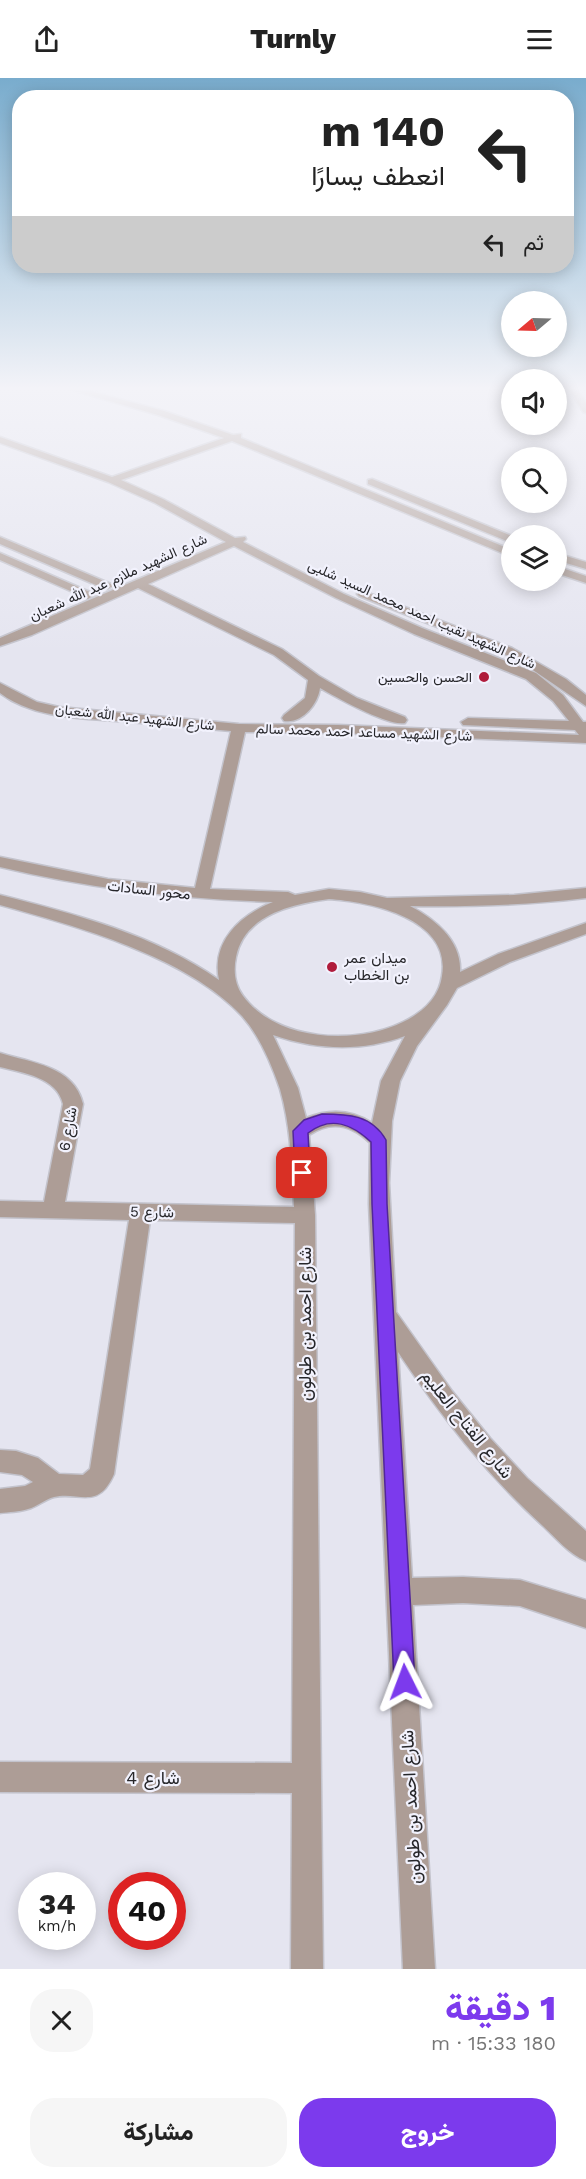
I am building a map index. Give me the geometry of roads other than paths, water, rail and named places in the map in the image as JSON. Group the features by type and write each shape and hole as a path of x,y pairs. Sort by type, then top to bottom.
{"street":[{"name":"شارع الشهيد نقيب احمد محمد السيد شلبى","path":"101,476 112,480 140,481 235,536 296,575 382,615 496,659 531,676 558,698 585,732"},
{"name":"شارع الشهيد نقيب احمد محمد السيد شلبى","path":"113,476 223,536"},
{"path":"125,481 137,476"},
{"path":"140,481 154,476"},
{"path":"327,476 501,550"},
{"path":"365,479 501,535"},
{"name":"شارع الشهيد ملازم عبد الله شعبان","path":"0,630 88,595 223,536 248,536"},
{"name":"شارع الشهيد ملازم عبد الله شعبان","path":"0,642 28,633 139,584 235,536"},
{"name":"شارع الشهيد نقيب احمد محمد السيد شلبى","path":"248,536 354,590 510,650 550,673 586,702"},
{"path":"0,540 107,586"},
{"path":"0,556 88,595"},
{"path":"567,560 586,566"},
{"path":"567,574 586,580"},
{"path":"139,584 278,652 314,679 352,701 400,720"},
{"path":"290,718 305,708 312,699 314,679"},
{"name":"شارع الشهيد عبد الله شعبان","path":"0,687 12,696 33,705 59,711 239,728"},
{"name":"شارع الشهيد مساعد احمد محمد سالم","path":"239,728 290,718 400,720 585,732"},
{"path":"201,896 239,728"},
{"name":"شارع الشهيد مساعد احمد محمد سالم","path":"239,728 585,732"},
{"name":"محور السادات","path":"0,862 96,884 201,896 301,897"},
{"path":"244,1008 225,976 227,950 242,927 268,909 301,897 347,895 384,901 476,903 586,893"},
{"path":"1,902 131,940 197,972 244,1008 283,1033 324,1042 366,1041 405,1030 434,1011 445,998 451,984 452,963 445,943 430,926 409,911 384,901"},
{"path":"451,984 504,958 586,928"},
{"name":"شارع احمد بن طولون","path":"244,1008 268,1039 282,1066 293,1095 300,1131 305,1215 307,1969"},
{"name":"شارع احمد بن طولون","path":"419,1969 385,1315 379,1140 389,1083 408,1045 434,1011"},
{"name":"شارع 6","path":"0,1060 57,1079 67,1085 73,1094 53,1210"},
{"path":"300,1131 309,1124 322,1119 349,1119 361,1124 379,1140"},
{"name":"شارع 5","path":"0,1209 305,1215"},
{"path":"0,1501 27,1498 53,1485 86,1486 95,1482 102,1474 141,1212"},
{"name":"شارع الفتاح العليم","path":"385,1315 480,1446 536,1505 586,1548"},
{"path":"0,1461 20,1461 42,1473 53,1485"},
{"path":"400,1592 462,1590 520,1593 586,1615"},
{"name":"شارع 4","path":"0,1777 307,1778"}],"place":[{"name":"الحسن والحسين","path":"484,677"},
{"name":"ميدان عمر بن الخطاب","path":"332,967"}]}
